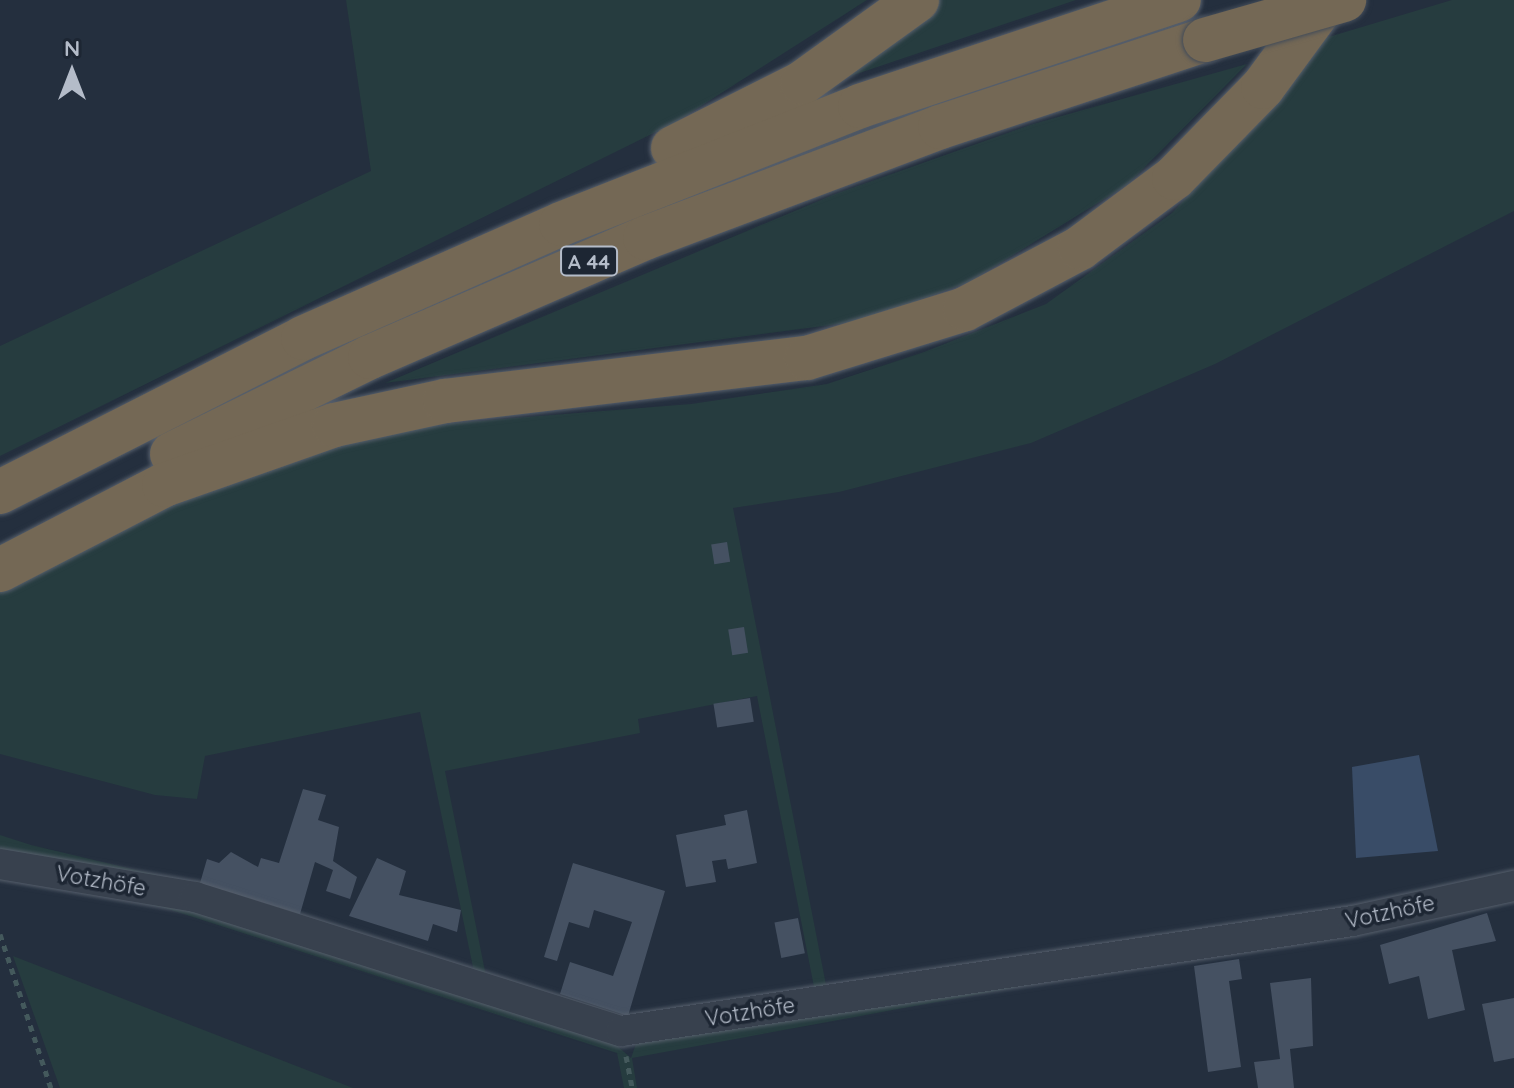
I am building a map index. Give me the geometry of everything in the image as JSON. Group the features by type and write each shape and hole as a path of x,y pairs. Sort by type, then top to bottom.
{"highway":[{"path":"303,338 384,277 766,104 917,0"},
{"name":"A 44","path":"0,492 303,338 718,159 1179,0"},
{"path":"0,570 164,485 334,425 445,401 807,358 965,309 1080,248 1174,178 1263,87 1327,0"},
{"name":"A 44","path":"0,544 370,357 610,252 940,127 1205,40 1344,0"}],"street":[{"name":"Votzhöfe","path":"0,864 195,897 621,1031 1353,921 1514,886"}],"path":[{"path":"0,934 51,1088"}],"green space":[{"path":"346,0 867,0 676,122 0,456 0,346 371,171"},
{"path":"936,0 1076,0 821,86"},
{"path":"1452,0 1514,0 1514,211 1215,364 1031,443 839,492 733,508 827,990 815,992 757,696 638,719 640,733 445,771 486,976 474,972 420,712 205,756 197,799 155,795 0,754 0,584 117,518 353,431 691,404 827,384 924,352 1046,304 1172,213 1274,101 1312,42"},
{"path":"1247,64 1127,185 969,282 862,321 385,383 835,194 1033,124"},
{"path":"0,835 31,845 174,879 0,853"},
{"path":"57,885 185,905 615,1044 631,1058 636,1044 822,1008 1143,964 632,1058 637,1088 624,1088 617,1053 165,908"},
{"path":"13,956 353,1088 60,1088"}],"water":[{"path":"1419,755 1438,851 1356,858 1352,767"}],"building":[{"path":"727,542 730,562 714,564 711,545"},
{"path":"744,627 748,653 732,655 728,630"},
{"path":"750,698 754,722 717,727 713,704"},
{"path":"303,789 326,795 318,820 339,827 333,861 357,877 350,899 326,891 333,870 315,862 300,914 200,883 207,859 219,863 231,852 258,867 261,858 279,863"},
{"path":"747,810 757,863 728,869 726,859 712,861 716,882 686,887 676,835 726,825 724,815"},
{"path":"377,858 406,871 399,895 461,910 457,932 433,924 428,941 349,916"},
{"path":"573,863 665,891 628,1016 560,994 570,962 613,976 632,922 594,910 589,928 569,922 557,961 544,957"},
{"path":"1487,913 1496,941 1452,950 1465,1010 1428,1019 1419,976 1389,984 1380,945"},
{"path":"798,918 805,953 781,958 774,923"},
{"path":"1239,959 1242,979 1229,981 1241,1067 1208,1072 1194,966"},
{"path":"1311,978 1313,1046 1290,1049 1294,1088 1258,1088 1254,1062 1280,1059 1270,983"},
{"path":"1514,998 1514,1058 1494,1062 1482,1004"}]}
